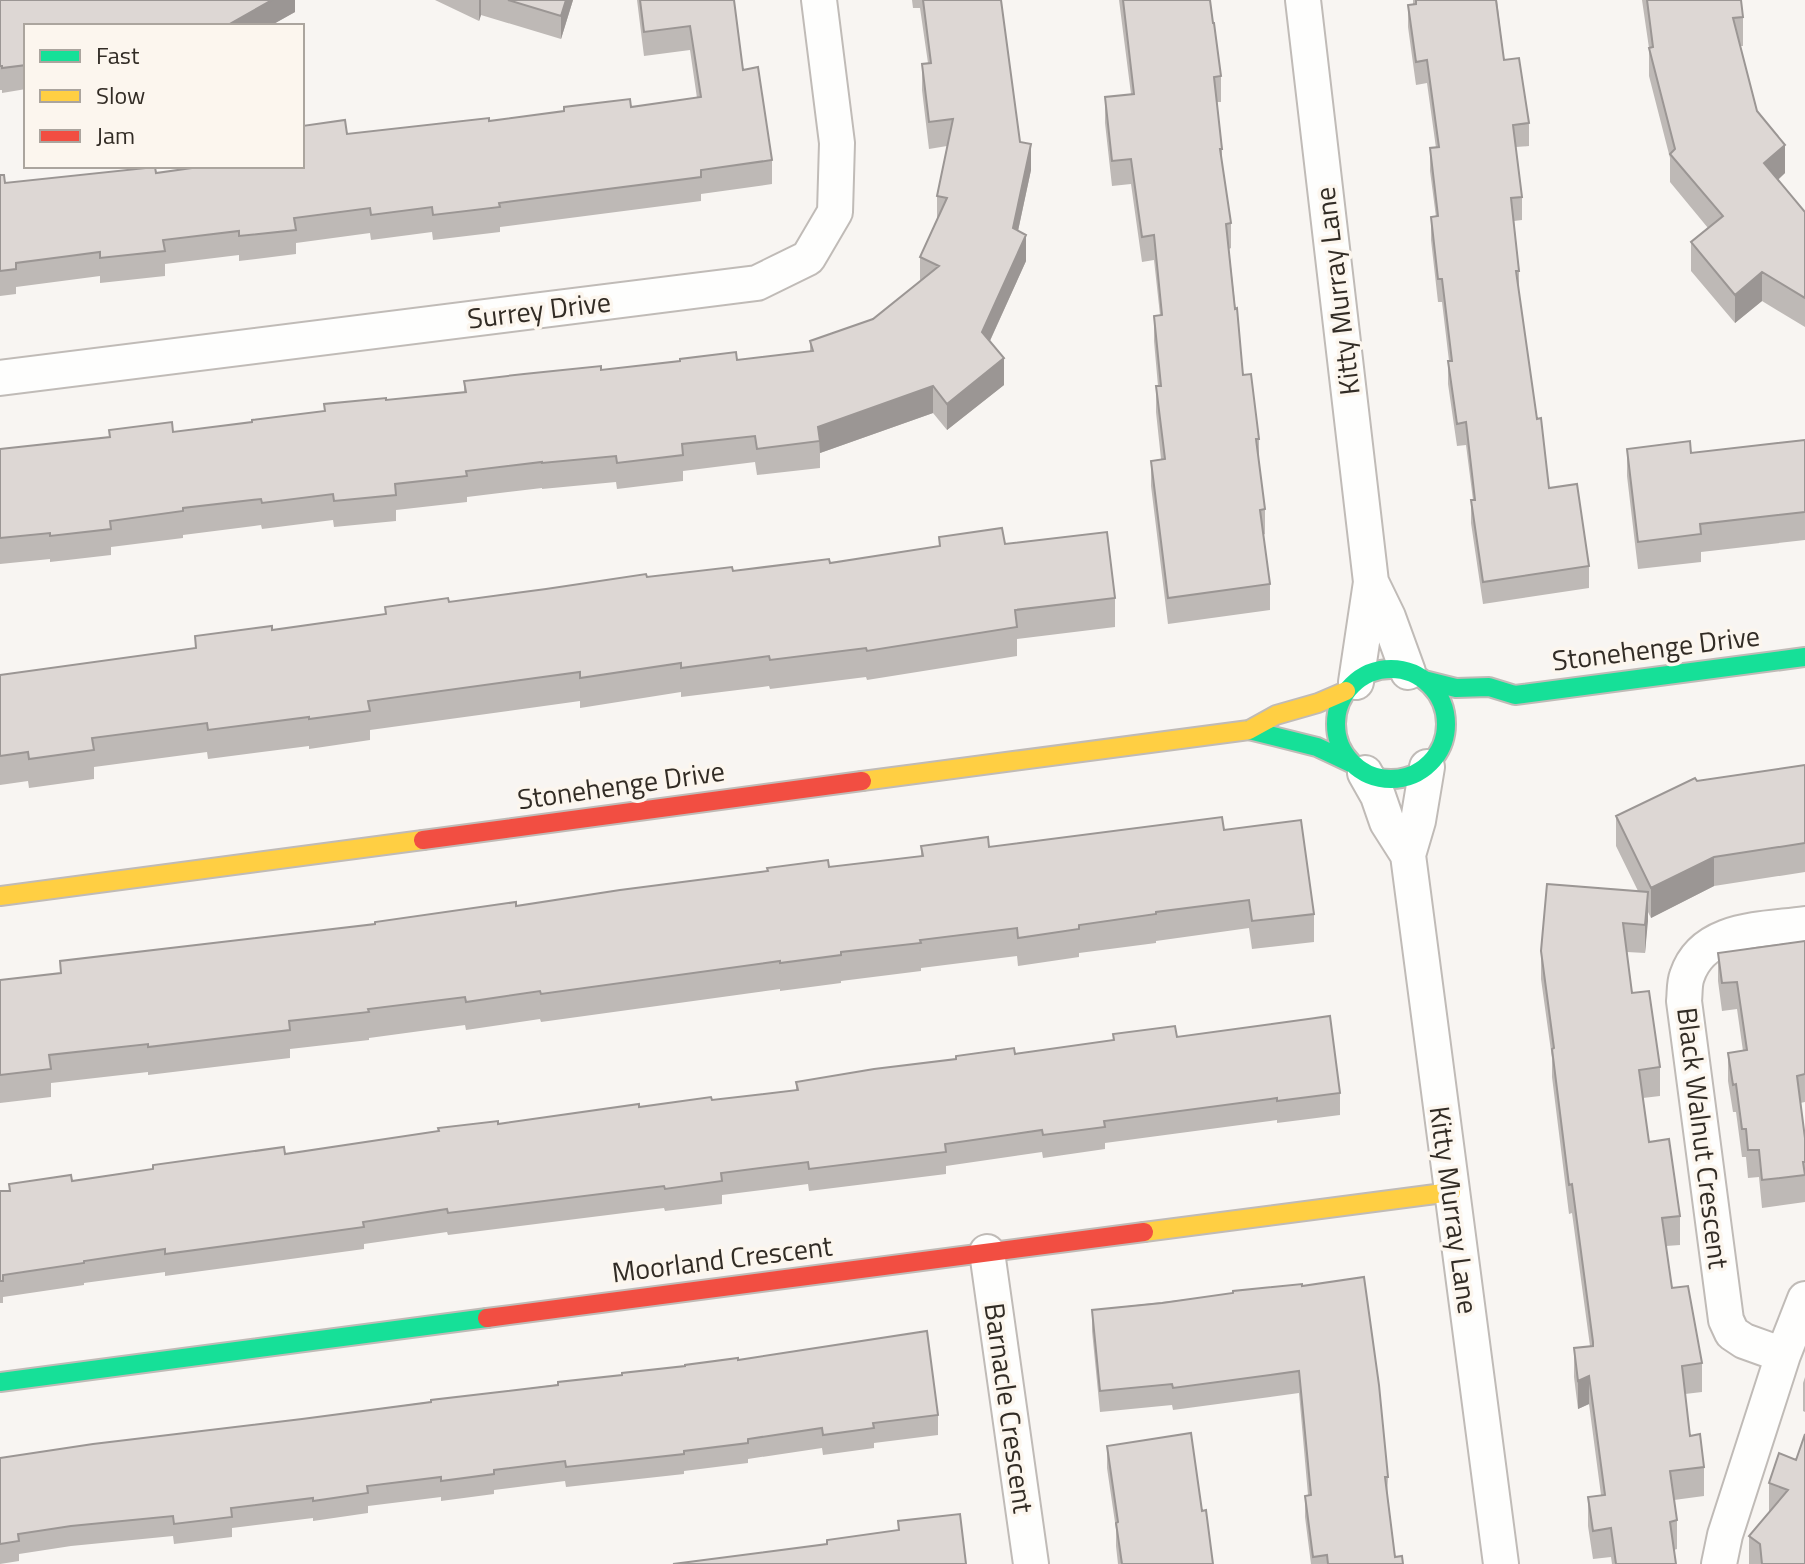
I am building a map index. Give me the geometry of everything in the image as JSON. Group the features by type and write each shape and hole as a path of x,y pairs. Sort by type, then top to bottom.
{"street":[{"name":"Surrey Drive","path":"0,378 757,283 808,258 835,212 837,143 819,0"},
{"name":"Kitty Murray Lane","path":"1303,0 1371,582 1351,686"},
{"name":"Kitty Murray Lane","path":"1371,582 1416,676"},
{"name":"Stonehenge Drive","path":"1416,676 1456,688 1489,687 1510,700 1805,657"},
{"path":"1433,759 1445,736 1446,720 1443,705 1435,691 1416,676 1390,669 1372,673 1351,686 1339,705 1337,736 1342,751 1358,768 1380,779 1396,780 1412,776 1433,759 1465,729"},
{"name":"Stonehenge Drive","path":"0,896 1249,730 1276,715 1318,703 1351,686"},
{"name":"Stonehenge Drive","path":"1249,730 1317,747 1358,768"},
{"name":"Kitty Murray Lane","path":"1433,759 1408,855 1501,1564"},
{"name":"Kitty Murray Lane","path":"1358,768 1378,796 1387,822 1408,855"},
{"name":"Black Walnut Crescent","path":"1783,1355 1744,1341 1732,1333 1726,1320 1684,1001 1686,977 1695,959 1712,943 1735,933 1805,924"},
{"name":"Moorland Crescent","path":"0,1382 1451,1192"},
{"name":"Barnacle Crescent","path":"987,1252 1031,1564"},
{"path":"1719,1564 1725,1535 1783,1355 1805,1299"}],"building":[{"path":"0,0 272,0 230,24 24,24 24,65 0,66"},
{"path":"508,0 566,0 561,16"},
{"path":"640,0 734,0 743,70 758,67 772,160 701,170 701,177 499,203 500,207 433,215 432,207 371,215 370,208 294,218 296,230 239,236 239,231 163,240 165,251 100,258 100,252 16,263 16,269 0,271 0,175 4,175 5,183 146,168 155,168 156,173 192,168 304,168 304,126 345,120 347,134 489,118 489,121 630,99 631,107 701,97 690,26 644,32"},
{"path":"923,0 1001,0 1020,142 1031,144 1013,228 1026,235 982,332 1004,358 947,404 933,386 818,427 820,441 757,449 755,436 682,444 683,455 617,463 616,456 466,471 467,476 395,484 396,495 334,501 333,494 262,503 261,499 110,521 111,529 0,538 0,449 110,437 109,430 172,422 173,432 325,411 324,404 466,392 464,381 601,366 601,370 736,352 737,360 813,351 810,341 873,319 939,266 920,257 947,198 937,196 953,119 929,122 922,64 931,63"},
{"path":"1123,0 1210,0 1221,76 1214,77 1231,223 1226,224 1243,375 1251,374 1259,439 1256,439 1265,509 1260,510 1270,584 1168,598 1151,461 1165,459 1156,386 1161,386 1154,316 1162,315 1154,235 1142,237 1131,159 1112,161 1105,97 1134,94"},
{"path":"1416,0 1496,0 1504,60 1519,58 1529,123 1513,125 1522,197 1511,198 1519,271 1516,271 1537,419 1541,418 1549,488 1577,484 1589,566 1483,582 1471,500 1475,500 1466,422 1457,424 1448,361 1452,361 1442,279 1438,279 1431,217 1438,216 1430,148 1439,147 1427,60 1416,62 1408,5 1416,4"},
{"path":"1647,0 1741,0 1743,17 1733,18 1757,111 1785,145 1764,163 1805,212 1805,298 1762,272 1735,295 1691,242 1723,216 1670,154 1675,149 1649,48 1653,47"},
{"path":"1805,440 1805,512 1700,524 1701,534 1638,542 1627,449 1690,441 1691,453"},
{"path":"1002,528 1005,544 1107,532 1115,598 1015,610 1017,627 867,651 866,648 770,660 769,656 681,668 681,663 580,678 580,672 368,701 370,711 208,730 207,723 92,738 94,750 29,759 28,752 0,756 0,675 196,648 195,636 272,626 272,630 386,614 385,607 448,598 449,602 646,574 647,577 732,567 733,571 829,559 830,563 940,546 939,537"},
{"path":"1805,765 1805,843 1714,857 1651,888 1616,816 1695,778 1697,781"},
{"path":"1222,817 1224,830 1301,820 1314,914 1252,921 1249,900 1156,912 1079,925 1079,929 1018,938 1017,928 841,952 841,955 541,994 540,991 466,1002 465,997 368,1009 369,1012 289,1021 290,1030 49,1055 51,1069 0,1075 0,980 61,973 60,961 375,924 516,902 516,906 828,860 829,867 923,856 921,846 988,837 989,847"},
{"path":"1547,884 1648,892 1645,925 1623,923 1632,993 1649,991 1660,1067 1639,1070 1649,1142 1669,1139 1680,1216 1662,1218 1672,1288 1688,1286 1702,1363 1682,1366 1690,1436 1700,1434 1704,1467 1670,1471 1677,1520 1670,1522 1676,1564 1616,1564 1611,1528 1593,1531 1588,1497 1605,1495 1589,1376 1578,1381 1574,1348 1593,1346 1593,1342 1572,1184 1569,1185 1541,951"},
{"path":"1805,941 1805,1074 1797,1076 1805,1138 1805,1175 1762,1180 1759,1150 1748,1150 1746,1129 1742,1129 1728,1053 1747,1050 1737,982 1722,983 1718,953"},
{"path":"1330,1016 1340,1093 1277,1101 1277,1098 1104,1121 1105,1127 1043,1135 1042,1130 945,1144 946,1152 809,1169 808,1162 721,1173 722,1181 665,1189 664,1186 448,1213 447,1209 363,1222 364,1227 165,1254 165,1249 84,1261 3,1275 3,1281 0,1281 0,1191 10,1191 9,1184 71,1175 72,1181 153,1169 153,1165 284,1147 285,1154 439,1131 438,1128 498,1121 498,1124 639,1104 639,1107 798,1090 796,1082 1014,1048 1015,1054 1114,1040 1113,1034 1175,1026 1177,1037"},
{"path":"1364,1277 1379,1385 1388,1477 1385,1477 1395,1557 1402,1556 1403,1564 1328,1564 1327,1555 1313,1557 1305,1496 1311,1495 1299,1371 1173,1388 1172,1384 1100,1391 1092,1310"},
{"path":"927,1331 938,1415 873,1423 874,1428 823,1435 822,1428 748,1439 748,1443 684,1451 684,1454 566,1467 565,1461 494,1470 494,1474 441,1481 441,1477 367,1486 368,1493 231,1508 232,1517 174,1524 173,1516 71,1526 18,1534 19,1541 0,1544 0,1458 558,1385 558,1382 738,1360"},
{"path":"1191,1433 1213,1564 1122,1564 1107,1446"},
{"path":"1805,1434 1805,1564 1762,1564 1760,1544 1749,1536 1788,1490 1769,1483 1779,1453 1796,1460"},
{"path":"960,1514 966,1564 673,1564 827,1544 827,1540 899,1530 898,1521"}],"traffic: fast":[{"path":"1424,680 1456,688 1489,687 1515,695 1805,657"},
{"path":"1391,669 1412,673 1430,685 1442,703 1446,724 1442,745 1430,763 1412,775 1391,779 1370,775 1352,763 1340,745 1336,724 1340,703 1352,685 1370,673 1391,669"},
{"path":"1249,730 1317,747 1351,763"},
{"path":"0,1382 487,1318"}],"traffic: slow":[{"path":"862,781 1249,730 1276,715 1346,691"},
{"path":"0,896 423,840"},
{"path":"1144,1232 1451,1192"}],"traffic: jam":[{"path":"423,840 862,781"},
{"path":"487,1318 1144,1232"}]}
